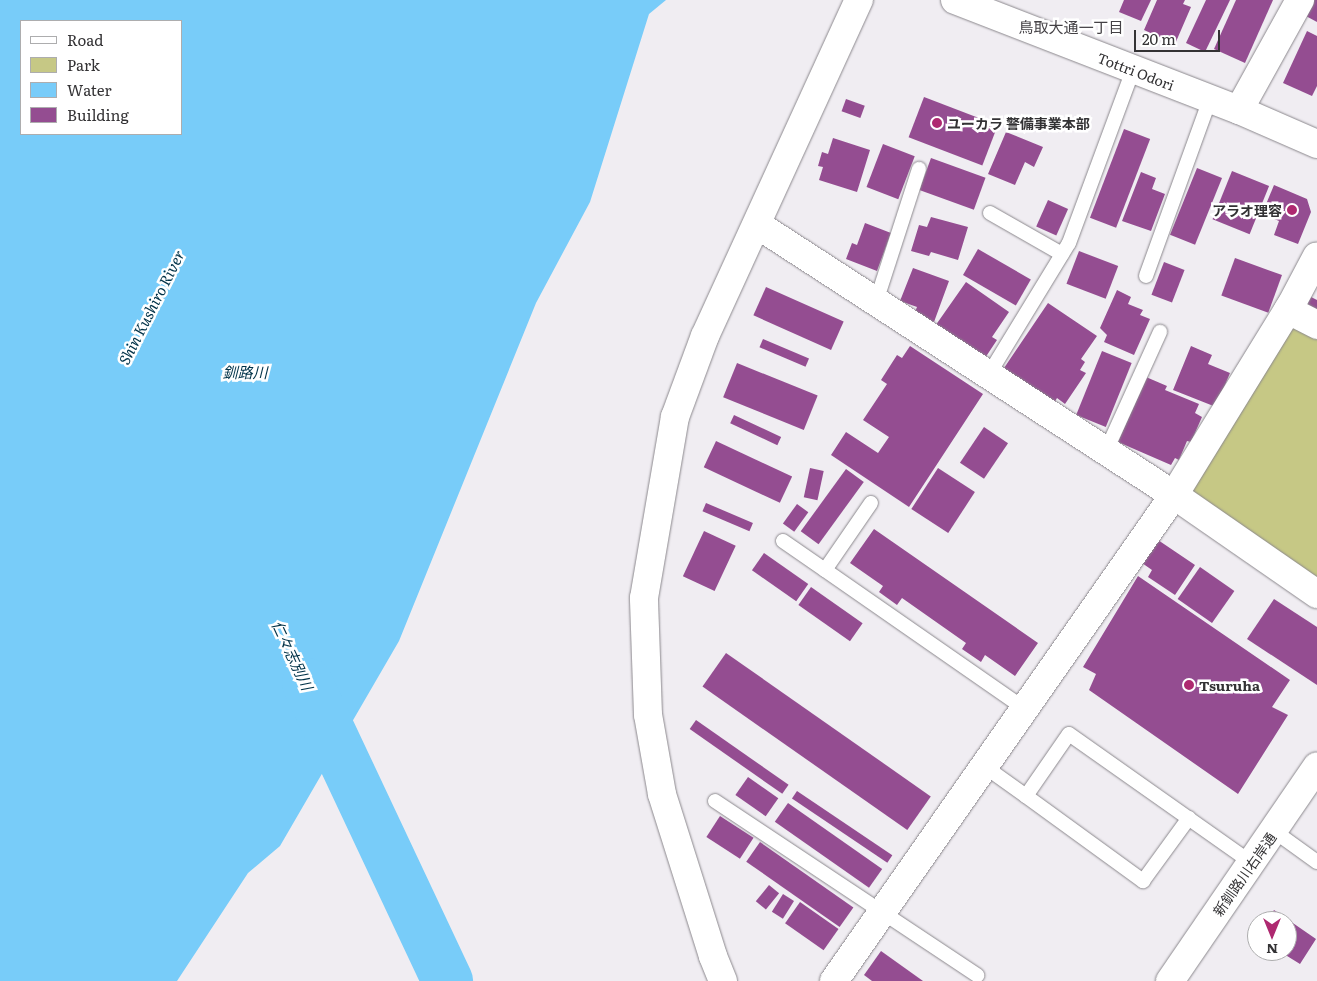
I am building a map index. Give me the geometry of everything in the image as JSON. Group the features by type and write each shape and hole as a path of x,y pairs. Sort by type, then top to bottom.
{"main road":[{"path":"723,981 713,956 662,794 648,716 644,598 675,416 705,336 758,225 859,0"},
{"name":"Tottri Odori","path":"955,0 1239,110 1317,144"},
{"path":"1239,110 1300,0"},
{"path":"758,225 1174,495 1317,594"},
{"path":"834,981 1174,495 1288,310 1317,256"},
{"path":"1288,310 1317,325"},
{"name":"新釧路川右岸通","path":"1170,981 1317,766"}],"lane":[{"path":"989,374 1069,243 1133,70"},
{"path":"1146,276 1210,99"},
{"path":"876,302 919,169"},
{"path":"990,213 1062,254"},
{"path":"1106,451 1160,332"},
{"path":"824,570 871,503"},
{"path":"783,541 1024,709"},
{"path":"1026,796 1069,734 1252,863"},
{"path":"984,766 1143,880 1189,818"},
{"path":"715,801 977,975"},
{"path":"1274,831 1317,862"}],"green space":[{"path":"1297,320 1317,330 1317,586 1184,492"}],"water":[{"name":"釧路川","path":"0,0 666,0 649,14 590,202 536,303 399,641 280,846 248,873 177,981 0,981"}],"building":[{"path":"1124,0 1151,0 1141,21 1119,12"},
{"path":"1157,0 1185,0 1183,4 1191,7 1175,44 1144,30"},
{"path":"1206,0 1230,0 1205,52 1186,43"},
{"path":"1236,0 1273,0 1245,63 1214,49"},
{"path":"1313,0 1317,0 1317,22 1304,15"},
{"path":"1307,31 1317,36 1317,86 1312,96 1283,83"},
{"path":"924,97 998,125 982,165 909,137"},
{"path":"846,99 865,106 860,118 842,111"},
{"path":"1124,129 1150,139 1116,228 1090,218"},
{"path":"1006,132 1043,147 1034,167 1025,162 1015,185 988,174"},
{"path":"833,138 870,150 857,192 819,180 823,167 818,166 822,152 828,154"},
{"path":"883,144 915,156 898,199 867,187"},
{"path":"931,158 986,178 974,210 919,190"},
{"path":"1197,168 1222,178 1195,245 1170,235"},
{"path":"1232,171 1269,186 1250,234 1213,219"},
{"path":"1141,172 1156,178 1152,189 1165,194 1151,231 1122,221"},
{"path":"1274,185 1307,199 1311,212 1298,244 1274,235 1279,221 1262,214"},
{"path":"1048,200 1068,209 1056,235 1036,226"},
{"path":"931,217 968,227 958,260 931,252 929,256 911,251 919,225 927,227"},
{"path":"865,223 891,233 877,271 846,259 852,243 857,245"},
{"path":"978,249 1031,280 1016,305 963,275"},
{"path":"1079,251 1118,266 1106,299 1066,284"},
{"path":"1235,258 1282,275 1268,313 1221,296"},
{"path":"1164,262 1185,270 1172,303 1151,295"},
{"path":"913,268 949,281 934,322 914,314 917,307 900,301"},
{"path":"966,282 1009,312 992,337 997,340 985,358 933,329"},
{"path":"766,287 844,322 831,350 753,315"},
{"path":"1117,290 1131,297 1128,304 1143,310 1140,315 1150,319 1134,355 1104,342 1107,335 1100,328"},
{"path":"1309,296 1317,300 1317,318 1302,311"},
{"path":"1048,303 1097,336 1081,359 1085,362 1080,370 1086,373 1065,404 1057,398 1053,405 1002,371"},
{"path":"763,339 809,359 806,367 759,347"},
{"path":"910,346 983,394 909,507 831,455 846,432 878,453 889,437 863,420 887,384 881,380 897,355 902,358"},
{"path":"1191,346 1212,355 1208,364 1230,373 1216,407 1173,390"},
{"path":"1102,351 1132,363 1106,427 1076,415"},
{"path":"737,363 818,396 804,430 723,397"},
{"path":"1146,377 1167,386 1165,390 1199,404 1195,413 1202,417 1191,442 1187,441 1179,460 1175,458 1171,465 1118,442"},
{"path":"734,415 781,437 777,445 730,423"},
{"path":"984,427 1008,443 984,479 960,463"},
{"path":"716,441 792,476 780,503 704,467"},
{"path":"810,468 824,471 817,500 804,497"},
{"path":"938,468 975,492 948,533 911,509"},
{"path":"846,469 864,482 819,544 801,531"},
{"path":"706,503 753,523 749,531 702,511"},
{"path":"797,504 808,512 794,532 783,523"},
{"path":"874,529 1038,643 1015,676 985,655 981,662 962,649 966,643 902,598 897,605 879,592 883,586 850,563"},
{"path":"704,531 736,546 715,591 683,576"},
{"path":"1158,540 1195,565 1175,595 1148,577 1152,570 1142,563"},
{"path":"764,553 808,584 796,601 752,570"},
{"path":"1200,567 1234,591 1212,623 1178,599"},
{"name":"Tsuruha","path":"1138,576 1290,680 1272,707 1288,715 1238,794 1089,690 1096,674 1083,667"},
{"path":"811,587 863,623 850,641 798,605"},
{"path":"1274,599 1317,627 1317,685 1247,639"},
{"path":"726,653 931,796 907,830 702,687"},
{"path":"696,720 789,785 782,794 690,729"},
{"path":"748,777 778,798 766,816 735,795"},
{"path":"797,791 892,855 887,863 792,798"},
{"path":"788,803 882,869 869,888 775,822"},
{"path":"720,816 754,838 740,859 706,837"},
{"path":"760,842 853,907 840,927 746,862"},
{"path":"769,885 779,893 766,910 756,901"},
{"path":"783,894 794,901 783,919 772,912"},
{"path":"800,902 839,929 824,950 785,923"},
{"path":"1297,926 1316,939 1300,964 1295,961 1297,961"},
{"path":"881,951 923,981 872,981 864,975"}],"waterway":[{"name":"仁々志別川","path":"307,683 447,981"}],"place":[{"name":"ユーカラ 警備事業本部","path":"937,123"},
{"name":"アラオ理容","path":"1292,210"},
{"name":"Tsuruha","path":"1189,685"}],"district":[{"name":"鳥取大通一丁目","path":"1071,27"}],"water label":[{"name":"Shin Kushiro River","path":"151,307"}]}
